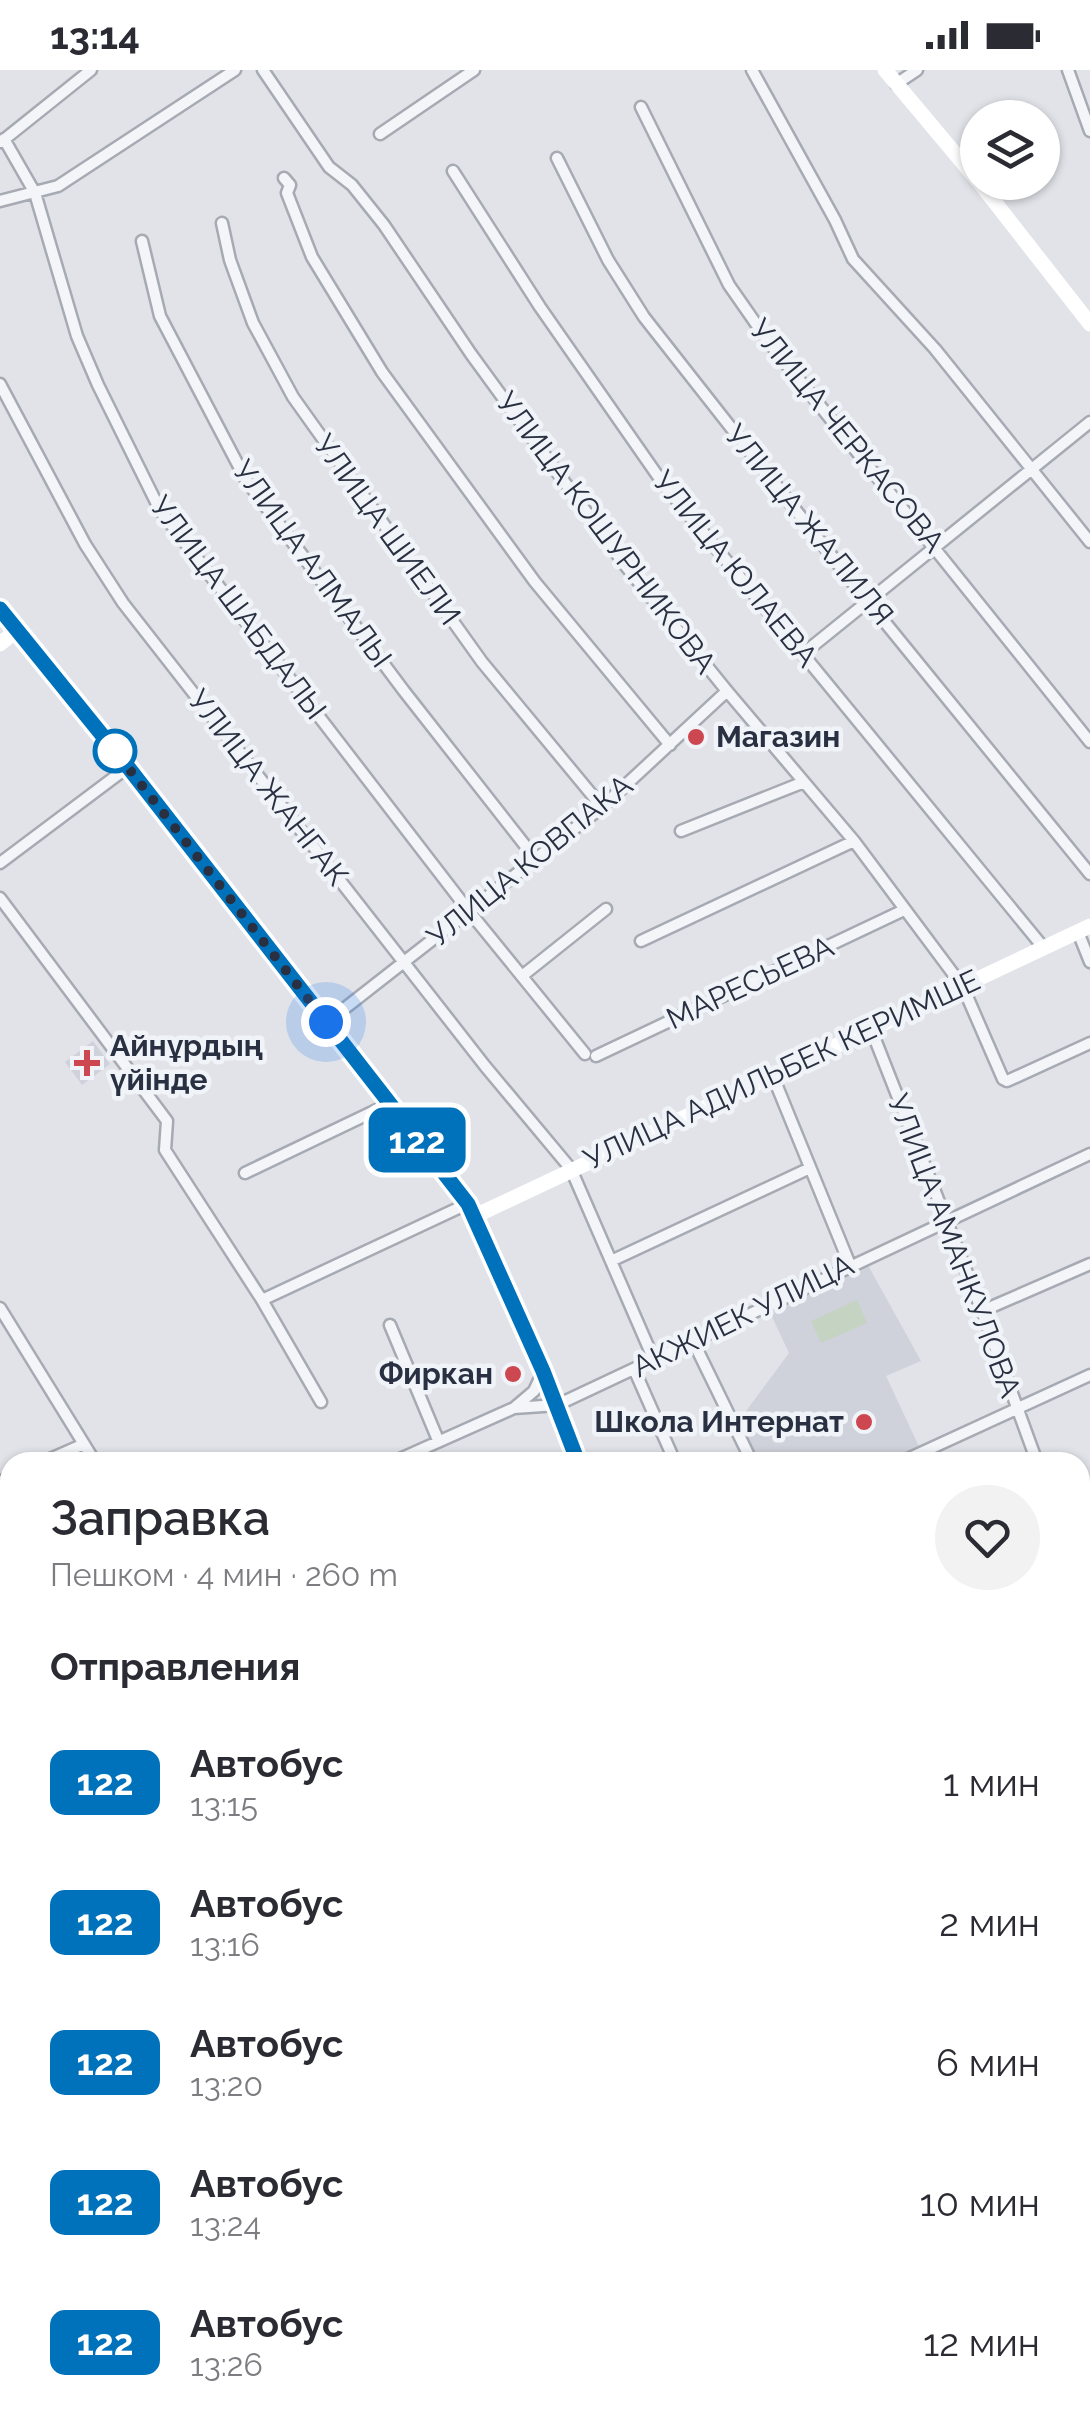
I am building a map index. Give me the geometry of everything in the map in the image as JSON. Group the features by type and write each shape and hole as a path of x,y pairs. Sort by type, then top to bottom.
{"main road":[{"path":"890,77 960,161"},
{"path":"992,200 1090,324"},
{"path":"0,609 128,767 471,1210 543,1371 574,1452"},
{"path":"0,644 18,630"},
{"name":"УЛИЦА АДИЛЬБЕК КЕРИМШЕ","path":"471,1210 571,1169 1084,929"}],"street":[{"path":"2,141 91,70"},
{"path":"0,202 58,186 235,70"},
{"name":"УЛИЦА КОШУРНИКОВА","path":"263,70 329,168 352,184 384,225 471,354 617,554 854,841 963,988 1002,1078 1007,1080 1090,1043"},
{"path":"380,134 474,70"},
{"path":"752,70 835,220 852,259 907,316 1090,542"},
{"path":"890,77 917,70"},
{"path":"1068,70 1086,107 1090,130"},
{"name":"УЛИЦА ЧЕРКАСОВА","path":"641,107 698,226 768,341 1090,742"},
{"name":"УЛИЦА ШАБДАЛЫ","path":"2,141 36,193 78,336 109,410 160,510 468,910 590,1055"},
{"name":"УЛИЦА ЖАЛИЛЯ","path":"556,158 608,260 644,317 1090,874"},
{"name":"УЛИЦА ЮЛАЕВА","path":"454,171 540,307 662,482 1042,947"},
{"path":"284,178 290,185 287,193 312,256 382,372 535,582 670,745"},
{"name":"УЛИЦА ШИЕЛИ","path":"222,224 230,260 253,323 322,442 482,662 602,807"},
{"name":"УЛИЦА АЛМАЛЫ","path":"142,241 160,316 246,480 535,858"},
{"name":"УЛИЦА ЖАНГАК","path":"0,384 84,544 123,603 571,1169 654,1360"},
{"path":"804,653 1090,422"},
{"name":"УЛИЦА КОВПАКА","path":"326,1022 602,807 727,691"},
{"path":"0,862 128,767"},
{"path":"681,830 804,782"},
{"path":"641,942 854,841"},
{"path":"0,898 167,1122 164,1150 262,1300 321,1402"},
{"path":"522,976 606,910"},
{"name":"МАРЕСЬЕВА","path":"590,1055 904,910"},
{"path":"1084,929 1090,962"},
{"name":"УЛИЦА АМАНКУЛОВА","path":"870,1029 982,1311 1033,1452"},
{"path":"772,1074 850,1265"},
{"path":"245,1173 389,1104"},
{"name":"АКЖИЕК УЛИЦА","path":"413,1452 514,1408 557,1405 1090,1154"},
{"path":"611,1261 810,1168"},
{"path":"262,1300 471,1210"},
{"path":"982,1311 1090,1264"},
{"path":"0,1308 89,1452"},
{"path":"390,1325 438,1440"},
{"path":"693,1341 747,1452"},
{"path":"634,1368 670,1452"},
{"path":"514,1408 534,1390 543,1371"},
{"path":"923,1452 1090,1375"},
{"path":"66,1452 84,1444"}],"shaded area":[{"name":"Айнұрдың үйінде","path":"93,1041 110,1064 82,1085 65,1062"},
{"path":"864,1258 921,1361 886,1376 922,1452 747,1452 735,1426 789,1353 767,1306"}],"green space":[{"path":"857,1300 867,1323 821,1343 811,1321"}],"bus line":[{"name":"122","path":"0,609 468,1204 543,1371 574,1452"}],"place":[{"name":"Магазин","path":"696,737"},
{"name":"Айнұрдың үйінде","path":"87,1063"},
{"name":"Фиркан","path":"513,1374"},
{"name":"Школа Интернат","path":"864,1422"}],"route":[{"path":"115,751 112,747 326,1022"}]}
